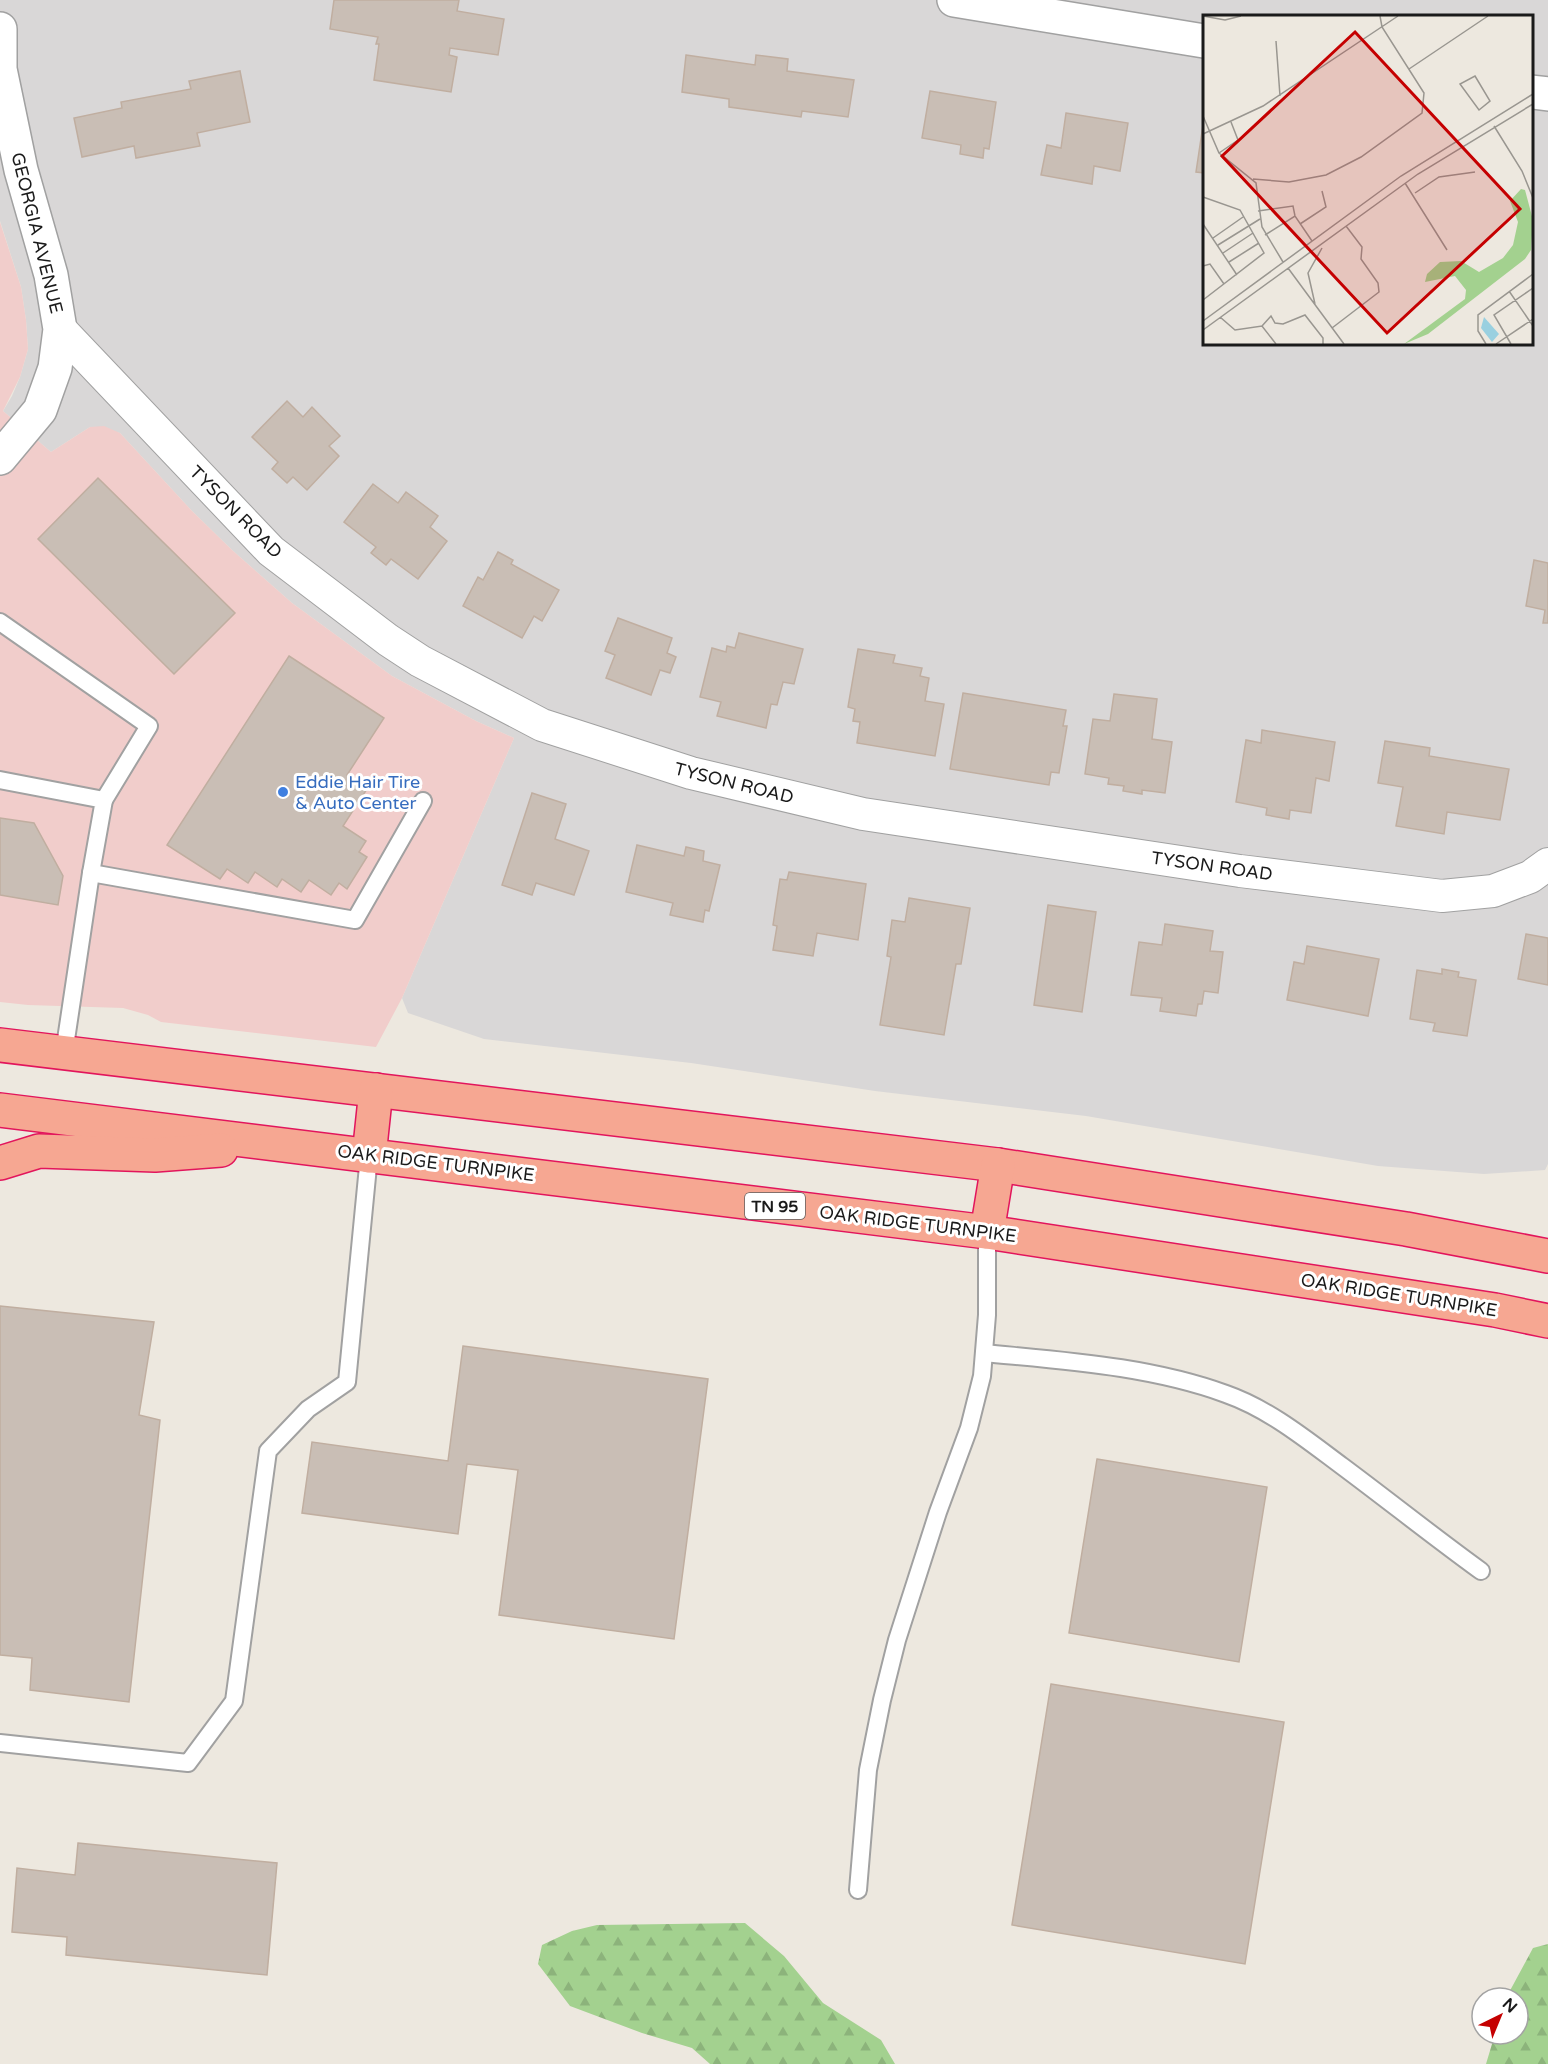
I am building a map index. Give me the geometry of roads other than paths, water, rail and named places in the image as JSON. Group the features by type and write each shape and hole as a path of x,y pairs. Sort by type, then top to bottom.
{"highway":[{"path":"0,1046 998,1165 1406,1229 1548,1256"},
{"path":"369,1156 376,1090"},
{"name":"OAK RIDGE TURNPIKE","path":"0,1110 987,1232 1495,1310 1548,1321"},
{"path":"0,1163 39,1151 155,1155 294,1145"},
{"path":"987,1232 998,1165"}],"street":[{"path":"954,0 1203,41"},
{"name":"GEORGIA AVENUE","path":"0,29 0,69 21,170 51,275 60,328 55,368 40,410 0,458"},
{"path":"1533,92 1548,94"},
{"name":"TYSON ROAD","path":"60,328 272,552 388,640 420,661 542,725 691,773 862,814 1229,869 1442,896 1493,891 1530,877 1548,864"}],"lane":[{"path":"0,622 149,726 104,800 64,1053"},
{"path":"0,780 104,800"},
{"path":"91,873 355,920 423,801"},
{"path":"0,1743 188,1763 234,1701 268,1451 308,1409 347,1382 369,1156"},
{"path":"858,1890 868,1770 882,1700 907,1608 938,1512 969,1428 982,1376 987,1315 987,1232"},
{"path":"984,1353 1100,1364 1227,1394 1268,1414 1313,1444 1481,1571"}],"place":[{"name":"Eddie Hair Tire & Auto Center","path":"283,792"}]}
